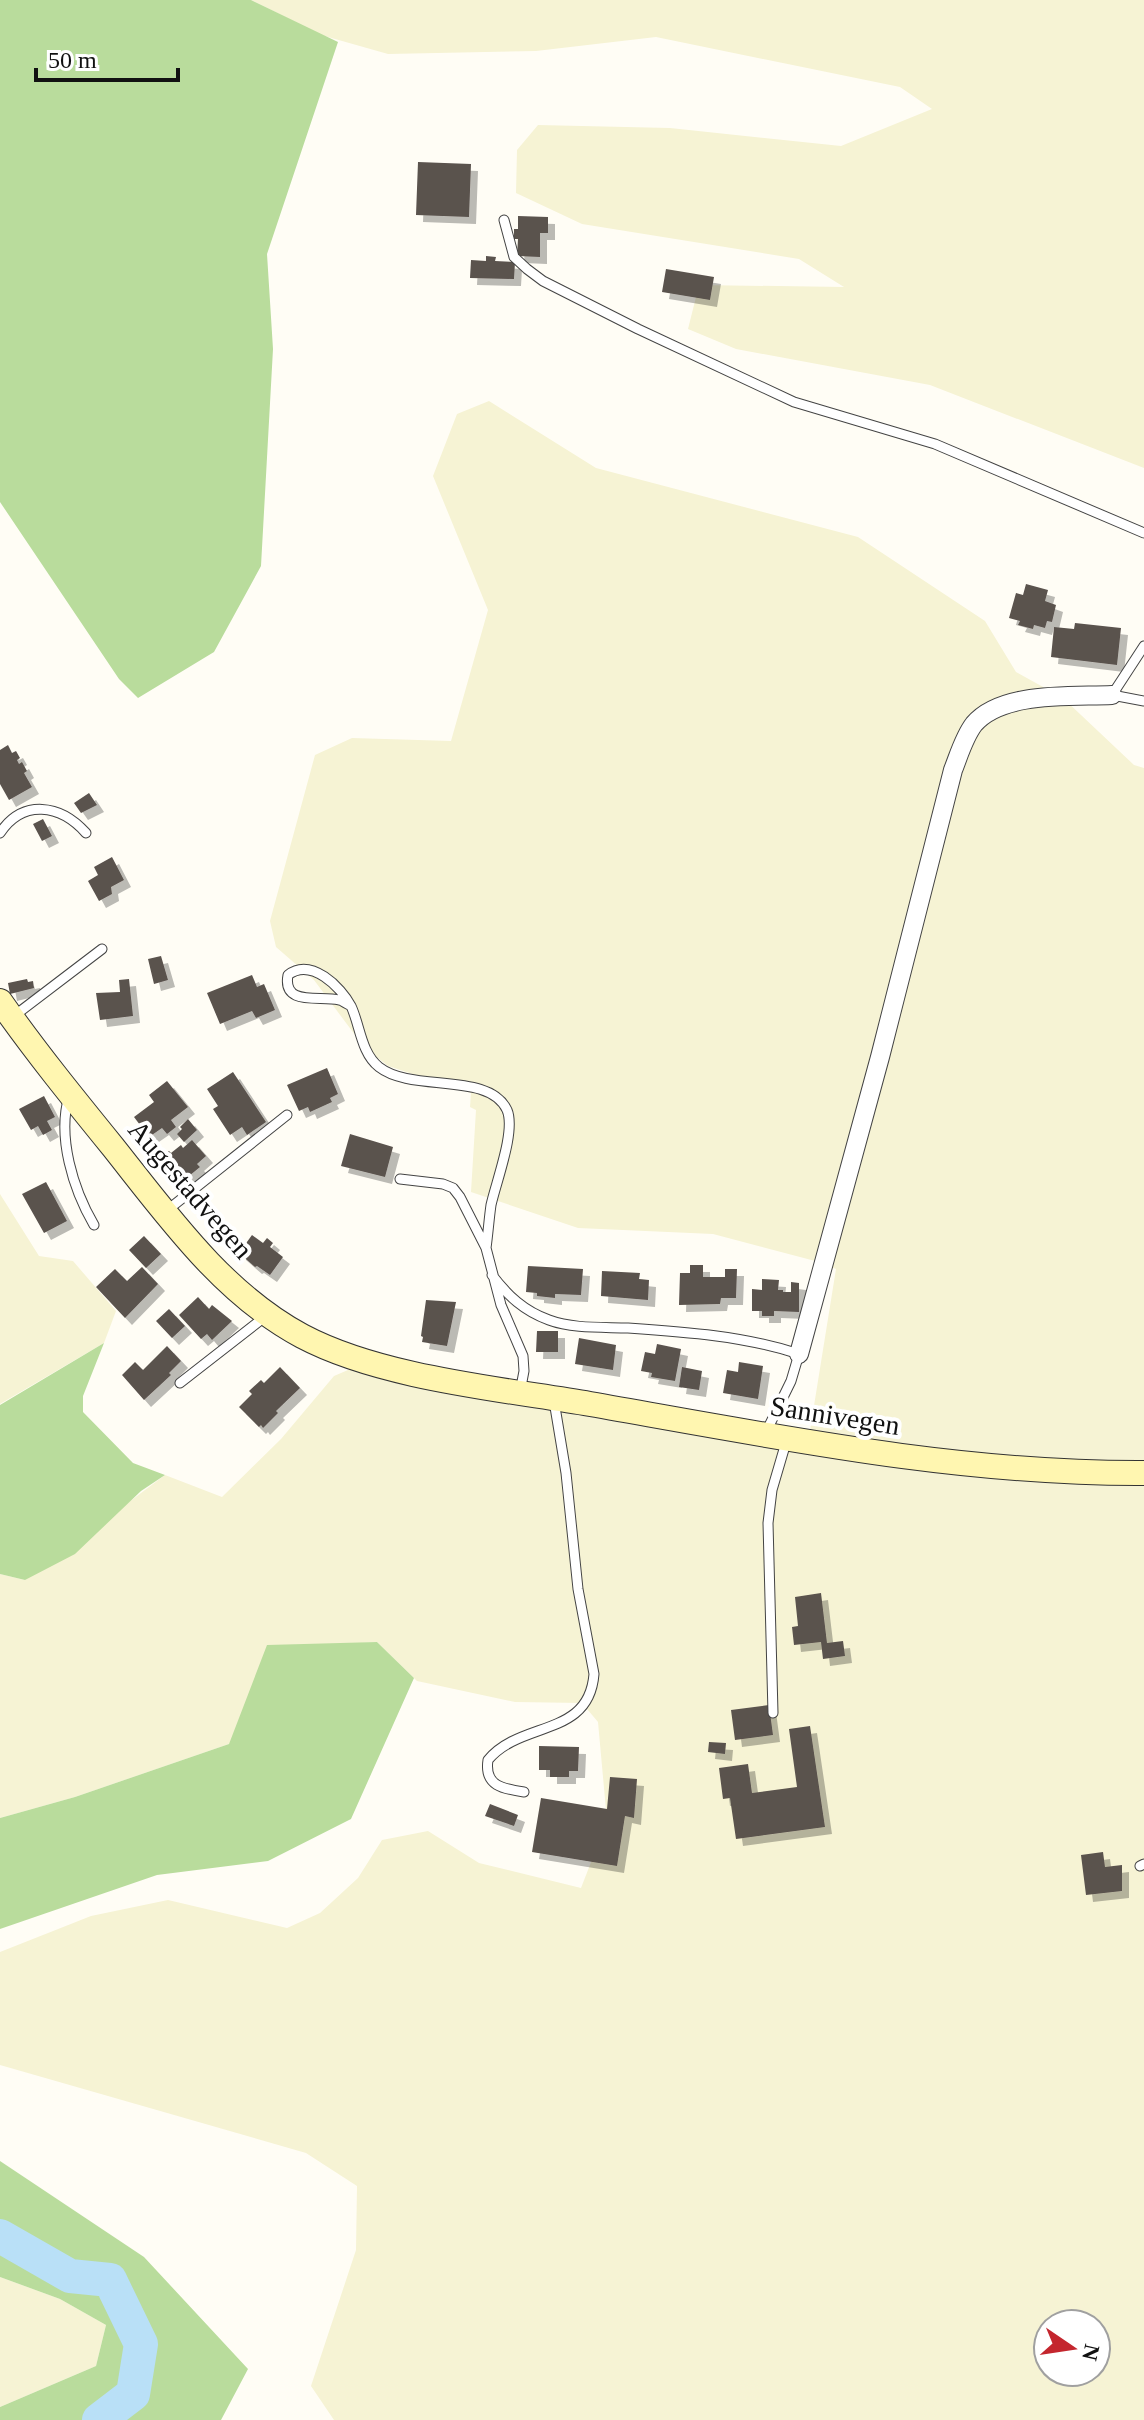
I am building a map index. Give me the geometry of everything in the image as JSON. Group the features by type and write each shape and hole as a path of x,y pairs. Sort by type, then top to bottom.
{"main road":[{"name":"Augestadvegen","path":"6,1009 193,1246 269,1314 301,1335 362,1360 520,1392"},
{"name":"Sannivegen","path":"520,1392 776,1437 1000,1468 1144,1473"}],"street":[{"path":"799,1354 880,1057 953,770 967,735 987,713 1018,701 1112,695"}],"lane":[{"path":"504,220 514,257 527,269 543,281 638,329 794,402 935,444 1144,533"},
{"path":"1144,646 1112,695 1144,701"},
{"path":"0,833 9,821 32,808 61,816 86,833"},
{"path":"6,1009 102,949"},
{"path":"351,1006 340,1000 309,999 292,993 288,987 288,975 294,970 321,974 337,987 351,1006 359,1032 377,1066 401,1078 472,1087 494,1093 509,1114 508,1135 491,1207 486,1248"},
{"path":"70,1093 64,1136 83,1203 94,1225"},
{"path":"165,1212 287,1115"},
{"path":"400,1179 453,1188 486,1248 492,1275 523,1356 520,1392"},
{"path":"492,1275 509,1297 522,1307 561,1324 691,1332 778,1347 799,1354 776,1437 768,1523 773,1713"},
{"path":"180,1383 269,1314"},
{"path":"524,1792 494,1785 487,1776 488,1760 508,1743 570,1719 590,1697 594,1674 578,1589 566,1473 553,1398"}],"shaded area":[{"path":"251,0 1144,0 1144,468 930,385 736,349 688,329 699,285 844,287 799,259 582,224 516,193 517,150 538,125 670,128 841,146 932,109 900,87 656,37 536,51 388,54 321,35"},
{"path":"489,401 596,468 858,537 985,621 1016,672 1063,698 1134,765 1144,768 1144,2420 334,2420 311,2386 356,2250 357,2186 306,2153 0,2065 0,1952 91,1916 168,1900 287,1928 320,1913 358,1878 382,1840 428,1831 479,1863 581,1888 607,1821 598,1722 582,1703 515,1702 417,1681 377,1642 329,1645 229,1744 75,1797 0,1818 0,1574 25,1580 165,1475 222,1497 281,1439 334,1376 355,1367 808,1443 836,1269 713,1234 578,1228 471,1192 476,1110 470,1107 471,1093 388,1066 364,1047 314,980 276,947 270,921 315,755 352,738 451,741 488,610 433,476 457,414"},
{"path":"0,1194 39,1256 73,1261 116,1311 104,1343 0,1404"},
{"path":"0,2277 60,2299 106,2325 96,2366 0,2407"}],"green space":[{"path":"0,0 251,0 338,42 267,254 273,349 261,566 214,652 138,698 119,679 0,502"},
{"path":"104,1343 83,1396 83,1412 133,1463 165,1475 141,1491 75,1554 25,1580 0,1574 0,1405"},
{"path":"377,1642 414,1678 351,1819 268,1861 157,1875 0,1929 0,1818 75,1797 229,1744 267,1645"},
{"path":"0,2161 144,2257 248,2369 221,2420 0,2420 0,2407 96,2366 106,2325 60,2299 0,2277"}],"building":[{"path":"418,162 471,164 469,217 416,215"},
{"path":"518,216 548,217 548,233 540,233 540,257 517,256 518,239 514,239 514,229 518,229"},
{"path":"486,256 496,257 495,261 515,262 514,279 470,278 471,260 486,261"},
{"path":"666,269 714,277 710,300 662,292"},
{"path":"1026,584 1048,590 1045,601 1056,605 1052,622 1047,621 1045,628 1018,625 1020,621 1009,618 1016,593 1023,595"},
{"path":"1075,623 1121,628 1117,665 1051,657 1054,627 1074,629"},
{"path":"8,745 12,753 16,751 20,758 17,760 27,771 24,773 32,787 9,800 0,784 0,750"},
{"path":"89,793 97,805 81,813 74,803"},
{"path":"43,819 52,836 42,841 33,824"},
{"path":"112,857 124,880 111,887 112,894 99,901 88,881 98,875 94,867"},
{"path":"161,956 168,980 154,984 148,959"},
{"path":"252,975 257,987 264,984 275,1010 256,1018 252,1011 220,1024 207,993"},
{"path":"27,979 28,982 33,981 34,988 10,994 8,983"},
{"path":"129,979 133,1016 100,1020 96,993 120,992 119,980"},
{"path":"327,1068 338,1094 330,1098 332,1102 310,1112 308,1107 299,1111 287,1085"},
{"path":"233,1072 266,1122 247,1135 242,1127 230,1135 213,1109 218,1106 207,1089"},
{"path":"167,1081 188,1107 171,1120 176,1127 167,1134 162,1128 149,1137 134,1117 154,1102 149,1095"},
{"path":"44,1096 55,1117 47,1121 52,1130 43,1135 38,1126 31,1130 19,1109"},
{"path":"188,1119 197,1130 184,1142 177,1134"},
{"path":"350,1134 393,1147 385,1177 341,1166"},
{"path":"192,1140 206,1156 197,1164 200,1167 178,1185 158,1161 169,1151 171,1153 181,1145 183,1148"},
{"path":"46,1182 67,1221 44,1233 22,1194"},
{"path":"252,1235 263,1243 267,1238 273,1243 270,1247 283,1257 270,1275 239,1253"},
{"path":"144,1236 161,1254 146,1268 129,1250"},
{"path":"690,1265 703,1265 703,1277 725,1277 725,1269 737,1269 736,1298 721,1298 720,1304 679,1305 680,1273 690,1273"},
{"path":"528,1266 583,1269 581,1295 555,1294 555,1298 526,1292"},
{"path":"142,1267 158,1284 125,1318 96,1287 115,1269 127,1281"},
{"path":"602,1271 640,1273 639,1279 649,1280 648,1300 601,1296"},
{"path":"762,1279 779,1280 778,1290 783,1292 791,1292 791,1282 799,1283 799,1312 774,1311 774,1316 762,1316 762,1311 752,1311 752,1289 762,1290"},
{"path":"198,1297 209,1309 212,1305 232,1321 212,1340 207,1334 201,1339 179,1315"},
{"path":"426,1300 456,1302 447,1346 422,1342"},
{"path":"169,1309 185,1326 172,1338 156,1321"},
{"path":"537,1331 558,1331 558,1352 536,1352"},
{"path":"579,1338 616,1345 613,1370 575,1364"},
{"path":"657,1344 681,1349 675,1381 651,1377 652,1373 641,1371 645,1352 655,1354"},
{"path":"167,1346 181,1361 144,1400 122,1375 135,1362 143,1370"},
{"path":"739,1362 763,1366 758,1399 723,1393 727,1370 738,1372"},
{"path":"280,1367 300,1388 263,1428 261,1425 259,1427 239,1407 252,1394 249,1391 261,1380 264,1383"},
{"path":"682,1367 702,1371 699,1390 679,1387"},
{"path":"821,1593 827,1643 843,1641 845,1656 823,1659 821,1642 794,1645 792,1627 798,1626 795,1597"},
{"path":"769,1705 773,1735 735,1740 731,1710"},
{"path":"810,1726 825,1827 736,1839 730,1798 723,1799 719,1768 748,1764 752,1793 797,1787 789,1729"},
{"path":"709,1742 726,1743 725,1754 708,1752"},
{"path":"539,1746 579,1747 578,1771 569,1771 569,1777 550,1777 550,1770 539,1770"},
{"path":"610,1777 637,1779 634,1818 625,1816 617,1866 532,1852 541,1798 607,1809"},
{"path":"490,1804 518,1815 514,1826 485,1816"},
{"path":"1103,1852 1105,1867 1122,1865 1122,1891 1086,1895 1081,1855"}],"waterway":[{"path":"0,2236 70,2276 110,2280 141,2344 133,2394 99,2420"}]}
